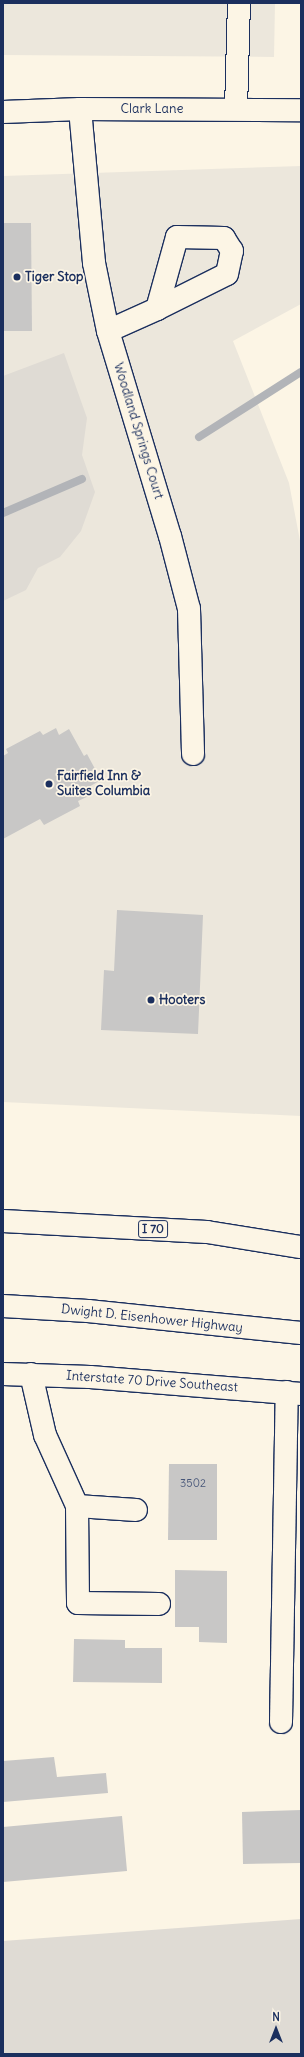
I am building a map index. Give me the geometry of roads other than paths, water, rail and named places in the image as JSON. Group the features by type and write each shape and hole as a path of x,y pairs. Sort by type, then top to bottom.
{"main road":[{"path":"236,109 239,3"},
{"name":"Clark Lane","path":"3,112 80,109 301,110"},
{"name":"Woodland Springs Court","path":"80,109 94,263 108,331 170,536 189,609 193,754"},
{"path":"108,331 157,309"},
{"name":"I 70","path":"3,1221 207,1232 301,1247"},
{"name":"Dwight D. Eisenhower Highway","path":"3,1306 88,1311 301,1333"},
{"name":"Interstate 70 Drive Southeast","path":"3,1374 31,1374 294,1393"},
{"path":"31,1374 45,1435 77,1506 78,1602 159,1604"},
{"path":"281,1722 294,1393"},
{"path":"77,1506 136,1510"}],"waterway":[{"path":"199,437 301,372"},
{"path":"3,513 82,479"}],"place":[{"name":"Tiger Stop","path":"17,277"},
{"name":"Fairfield Inn & Suites Columbia","path":"49,784"},
{"name":"Hooters","path":"151,1000"}]}
